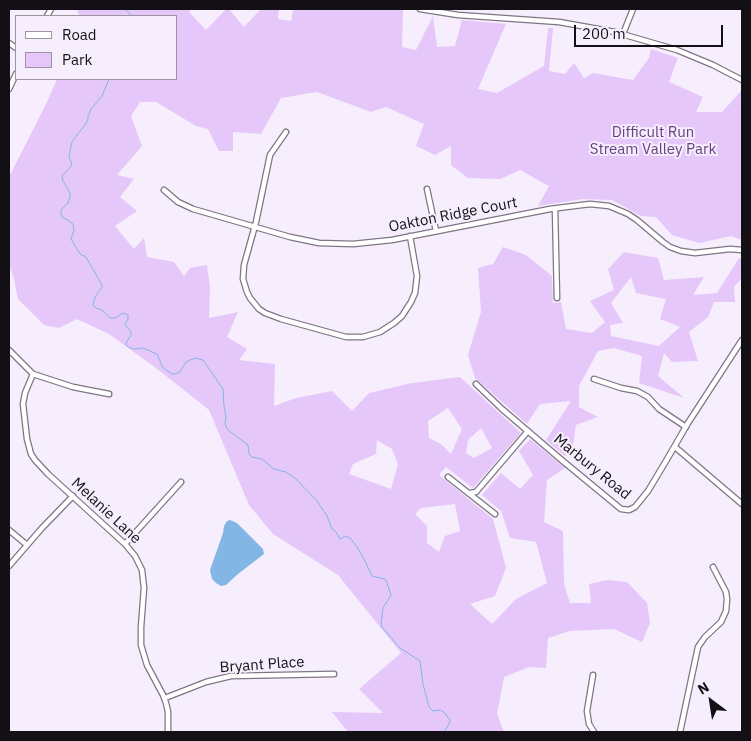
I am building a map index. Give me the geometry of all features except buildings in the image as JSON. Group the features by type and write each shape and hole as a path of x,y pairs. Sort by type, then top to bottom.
{"street":[{"path":"423,9 458,15 560,22 623,34 677,50 742,80"},
{"path":"623,34 633,9"},
{"path":"9,89 15,76"},
{"path":"286,132 270,155 255,228 243,272 247,292 254,304 265,313 274,317 336,335 353,338 370,336 388,328 402,316 415,293 417,276 410,236"},
{"path":"427,189 436,231"},
{"name":"Oakton Ridge Court","path":"164,190 188,208 255,228 304,240 333,244 372,242 580,204 590,204 619,209 637,220 670,247 681,251 695,253 730,249 742,250"},
{"path":"555,209 557,298"},
{"name":"Marbury Road","path":"476,384 528,431 621,509 629,510 636,507 648,491 686,427 742,340"},
{"path":"9,350 33,374 73,387 108,394"},
{"name":"Melanie Lane","path":"33,374 25,392 23,404 28,447 35,460 125,544 135,556 143,573 141,634 143,655 150,672 165,698 168,712 168,732"},
{"path":"594,379 637,391 648,397 659,409 686,427"},
{"path":"470,493 476,492 528,431"},
{"path":"675,447 742,504"},
{"path":"448,476 496,514"},
{"path":"125,544 181,482"},
{"path":"9,566 73,496"},
{"path":"9,530 26,546"},
{"path":"680,732 698,647 705,637 721,622 726,611 726,592 713,568"},
{"name":"Bryant Place","path":"165,698 206,682 231,676 334,674"},
{"path":"593,676 587,711 589,724 594,732"}],"green space":[{"name":"Difficult Run Stream Valley Park","path":"77,9 190,9 190,13 206,30 226,9 229,9 244,27 261,9 279,9 278,19 291,21 293,9 396,9 403,10 402,47 416,50 433,16 437,47 455,46 462,20 506,24 478,89 497,93 544,66 548,28 553,28 549,71 565,74 574,63 584,78 593,73 633,80 649,58 651,49 678,58 669,82 703,97 696,112 722,112 742,90 742,240 731,236 699,243 672,235 656,217 641,216 612,200 583,199 538,206 549,186 520,170 500,179 468,178 451,165 451,146 435,155 416,146 424,124 386,107 371,112 317,92 281,98 261,134 233,132 233,151 219,151 208,129 196,126 156,102 140,102 131,116 142,146 117,175 134,179 120,197 137,211 115,226 134,249 144,238 147,257 174,262 184,276 190,268 207,265 210,287 209,318 238,312 227,337 247,349 239,360 275,364 274,406 296,398 332,391 352,411 369,393 412,383 460,377 521,433 473,488 446,467 439,475 493,519 506,568 495,596 470,604 492,624 516,599 547,583 536,542 510,538 501,511 482,495 501,473 520,489 533,475 519,451 530,439 565,468 547,480 544,522 563,531 564,584 570,603 591,603 589,584 607,580 627,582 647,603 650,623 642,642 614,629 570,631 548,638 546,668 529,667 504,677 497,714 504,732 348,732 332,712 383,713 359,689 401,653 338,575 273,534 249,505 209,410 109,334 77,319 59,328 44,325 18,299 9,264 9,177 57,80 178,80 178,15 79,15","holes":["448,408 462,429 451,454 441,444 429,438 428,421","481,428 492,448 474,458 466,453 468,440","377,440 392,449 398,464 391,489 349,474 353,464 376,454","455,504 460,531 445,536 439,552 427,543 427,526 415,514 421,508"]},
{"path":"503,247 526,255 552,276 553,303 561,302 566,329 592,333 605,322 590,301 614,290 608,269 624,252 658,258 664,280 704,277 693,295 717,293 739,258 742,259 742,278 734,287 735,302 714,302 708,317 689,332 698,361 672,362 664,353 658,376 684,398 639,383 642,356 614,348 598,351 579,386 579,407 598,417 576,425 573,446 565,456 546,440 571,401 540,404 527,424 475,378 468,355 481,312 478,268 493,264","holes":["631,277 636,293 666,299 660,319 680,327 659,346 611,336 610,325 623,323 611,303"]}],"water":[{"path":"230,520 237,523 263,549 264,554 226,585 221,586 212,579 210,570 224,526"}],"waterway":[{"path":"125,9 131,15"},
{"path":"109,80 102,96 91,109 85,125 72,142 69,156 72,165 62,176 70,197 68,203 61,210 61,215 73,224 74,230 71,239 80,254 86,257 102,285 93,305 110,318 115,318 123,313 128,315 125,324 131,335 126,345 134,349 143,348 157,354 163,368 172,374 180,372 186,362 190,360 195,358 203,360 223,389 225,424 228,430 248,445 249,454 252,457 262,459 274,469 286,472 296,479 317,501 327,516 332,529 340,539 346,536 350,538 364,559 372,576 386,580 391,595 383,608 382,627 400,648 420,661 429,707 433,711 440,710 444,712 450,720 444,732"}]}
